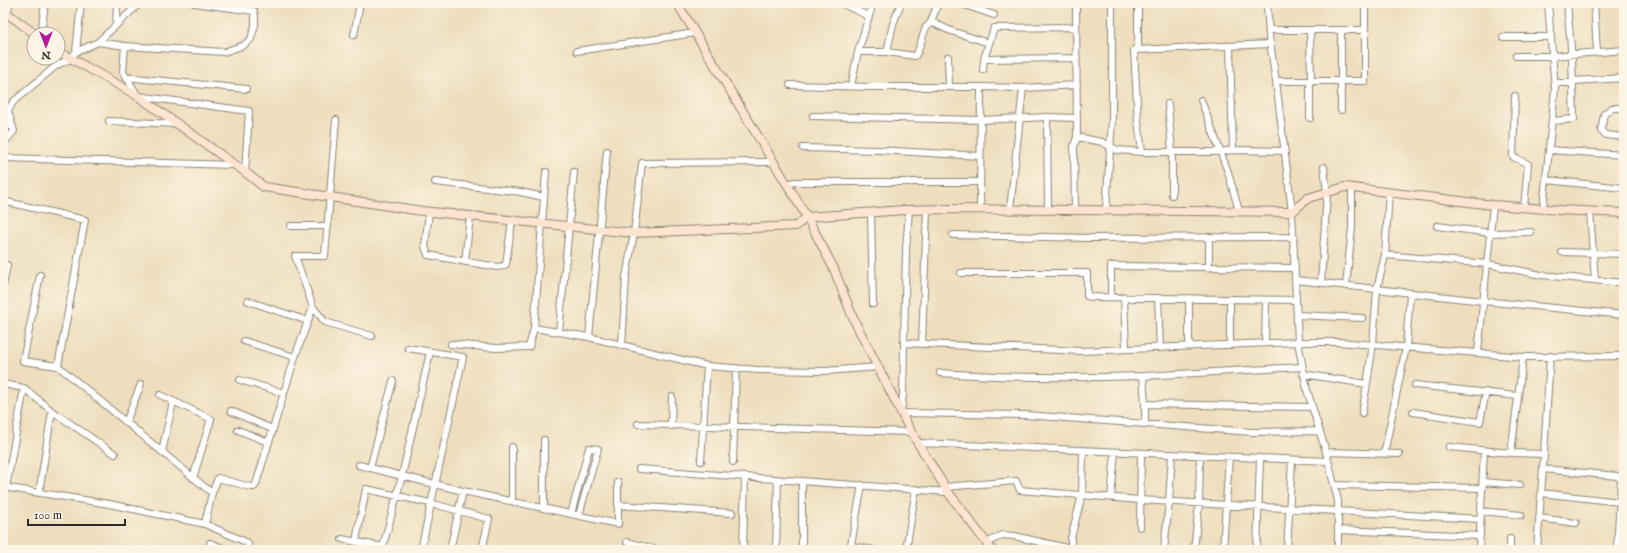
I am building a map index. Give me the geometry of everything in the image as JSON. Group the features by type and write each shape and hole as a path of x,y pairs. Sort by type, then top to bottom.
{"street":[{"path":"8,3 8,14 26,27"},
{"path":"42,26 45,3"},
{"path":"76,52 81,3"},
{"path":"116,24 117,3"},
{"path":"3,144 14,131 8,111 13,102 57,65 70,59 76,52 98,42 140,3"},
{"path":"98,42 125,46 224,52 244,45 251,39 255,25 254,11 194,3"},
{"path":"354,35 360,3"},
{"path":"676,3 807,217 834,269 853,318 910,432 946,489 992,550"},
{"path":"841,3 868,16"},
{"path":"851,86 858,52 873,3"},
{"path":"887,52 893,24 901,3"},
{"path":"858,52 887,52 914,56 918,51 926,27 931,22 938,3"},
{"path":"959,3 994,15"},
{"path":"1075,210 1074,146 1077,137 1076,3"},
{"path":"1106,210 1109,146 1112,120 1112,3"},
{"path":"1138,3 1138,50"},
{"path":"1267,3 1270,44 1292,212 1298,342 1303,374 1311,407 1326,452 1338,501 1338,550"},
{"path":"1276,81 1365,81 1365,3"},
{"path":"1543,209 1552,121 1554,83 1548,3"},
{"path":"1552,121 1574,119 1573,82 1567,3"},
{"path":"1594,3 1597,52"},
{"path":"931,22 950,31 989,43"},
{"path":"983,70 984,59 994,28 1076,27"},
{"path":"1269,30 1365,30"},
{"path":"1310,30 1310,118"},
{"path":"1340,110 1341,30"},
{"path":"577,51 694,33"},
{"path":"1503,37 1551,37"},
{"path":"1142,152 1138,121 1134,50 1270,44"},
{"path":"125,46 123,72 138,96 249,111 245,172"},
{"path":"1230,46 1233,150"},
{"path":"1516,56 1552,56 1624,50"},
{"path":"66,56 138,96 264,187 429,212 569,227 634,233 796,226 807,217 909,210 1292,212 1308,198 1345,187 1493,205 1624,214"},
{"path":"948,57 949,87"},
{"path":"984,59 1077,58"},
{"path":"125,77 246,89"},
{"path":"1554,83 1624,78"},
{"path":"790,85 981,86 1023,88 1077,85"},
{"path":"980,210 981,86"},
{"path":"1010,210 1023,88"},
{"path":"1515,96 1513,157 1528,164 1524,207"},
{"path":"1201,100 1228,172 1239,211"},
{"path":"1168,104 1172,152 1172,195"},
{"path":"1624,108 1612,108 1604,114 1601,131 1606,135 1624,137"},
{"path":"813,116 980,120 1047,117 1077,118"},
{"path":"1047,117 1048,210"},
{"path":"336,120 325,256 295,256 313,307 325,322 372,336"},
{"path":"109,121 177,124"},
{"path":"3,130 11,124"},
{"path":"1077,137 1102,142 1117,150 1142,152 1220,152 1233,150 1285,151"},
{"path":"803,148 878,150 980,156"},
{"path":"1549,150 1624,155"},
{"path":"589,337 607,151"},
{"path":"3,158 233,165"},
{"path":"622,346 626,277 634,233 642,163 773,162"},
{"path":"1321,283 1327,193 1324,167"},
{"path":"451,344 496,348 529,347 534,328 546,172"},
{"path":"559,332 574,172"},
{"path":"1546,180 1624,188"},
{"path":"786,184 795,182 867,181 980,182"},
{"path":"435,182 521,192 543,197"},
{"path":"1346,286 1352,228 1352,188"},
{"path":"1362,413 1374,344 1377,289 1385,255 1389,192"},
{"path":"3,201 85,220 58,366"},
{"path":"1478,353 1493,205"},
{"path":"901,413 906,250 909,210"},
{"path":"922,344 927,210"},
{"path":"429,212 425,246 428,255 497,267 504,266 506,264 512,220"},
{"path":"1590,212 1595,280"},
{"path":"871,213 873,304"},
{"path":"466,262 470,216"},
{"path":"291,226 328,226"},
{"path":"1436,226 1491,234 1531,232"},
{"path":"954,235 1090,238 1294,237"},
{"path":"1209,237 1209,268"},
{"path":"1562,252 1624,254"},
{"path":"1385,255 1488,264 1541,275 1624,283"},
{"path":"3,285 7,265"},
{"path":"1112,297 1111,266 1295,268"},
{"path":"961,272 1086,273 1087,296 1296,300"},
{"path":"40,275 23,361 58,366 212,493"},
{"path":"1296,280 1624,315"},
{"path":"1384,454 1406,347 1410,293"},
{"path":"1124,297 1126,349"},
{"path":"1158,298 1160,348"},
{"path":"1189,298 1189,347"},
{"path":"1230,299 1230,345"},
{"path":"1265,343 1266,300"},
{"path":"248,301 308,321"},
{"path":"205,524 212,493 218,478 254,487 294,357 313,307"},
{"path":"1297,315 1362,318"},
{"path":"534,328 589,337 707,366 758,370 825,371 878,367"},
{"path":"244,341 294,357"},
{"path":"904,343 1082,351 1265,343 1338,342 1523,357 1624,356"},
{"path":"408,348 463,357 436,484 430,503 420,550"},
{"path":"342,538 383,548 402,476 430,352"},
{"path":"1537,550 1550,356"},
{"path":"1511,453 1523,357"},
{"path":"701,461 707,366"},
{"path":"940,373 1040,378 1143,376 1302,367"},
{"path":"733,462 736,368"},
{"path":"1303,374 1367,384"},
{"path":"1143,376 1145,425"},
{"path":"240,380 284,393"},
{"path":"370,468 393,381"},
{"path":"3,384 24,388 52,411 115,454"},
{"path":"126,422 141,384"},
{"path":"1415,385 1517,396"},
{"path":"24,388 4,488 109,504 205,524 248,543 248,550"},
{"path":"1413,412 1480,422 1486,392"},
{"path":"160,395 211,419 193,478"},
{"path":"671,426 672,397"},
{"path":"162,452 174,402"},
{"path":"1144,404 1311,407"},
{"path":"39,493 52,411"},
{"path":"230,411 272,429"},
{"path":"901,413 1026,415 1252,432 1319,431"},
{"path":"638,424 910,432"},
{"path":"238,430 268,442"},
{"path":"544,440 544,508"},
{"path":"918,443 1328,461"},
{"path":"512,447 512,501"},
{"path":"1449,447 1511,453 1544,454"},
{"path":"571,514 589,448 598,449 579,516"},
{"path":"987,543 1002,535 1014,536 1074,550 1072,538 1082,495 1083,450"},
{"path":"1479,550 1484,451"},
{"path":"1111,498 1115,452"},
{"path":"1326,452 1399,454"},
{"path":"1140,527 1141,453"},
{"path":"1164,550 1172,454"},
{"path":"1194,550 1199,504 1200,456"},
{"path":"1229,457 1226,506 1226,550 1242,550"},
{"path":"1257,550 1260,508 1260,458"},
{"path":"1287,550 1292,460"},
{"path":"359,465 463,491 618,524 618,482"},
{"path":"639,468 916,489 946,489 1016,481 1020,490 1111,498 1339,513 1480,520"},
{"path":"1543,469 1617,476 1621,480 1621,523 1617,550"},
{"path":"743,550 745,476"},
{"path":"776,550 778,479"},
{"path":"802,481 802,550"},
{"path":"862,485 851,548 873,550"},
{"path":"1334,485 1520,485"},
{"path":"906,550 916,489"},
{"path":"356,541 366,490 430,503 488,519 482,550"},
{"path":"450,550 463,491"},
{"path":"1541,493 1620,502"},
{"path":"618,505 732,513"},
{"path":"1481,511 1521,515"},
{"path":"1539,518 1576,523"},
{"path":"1339,530 1480,536"},
{"path":"1510,539 1510,550"},
{"path":"627,542 658,550"},
{"path":"210,543 228,550"}]}
